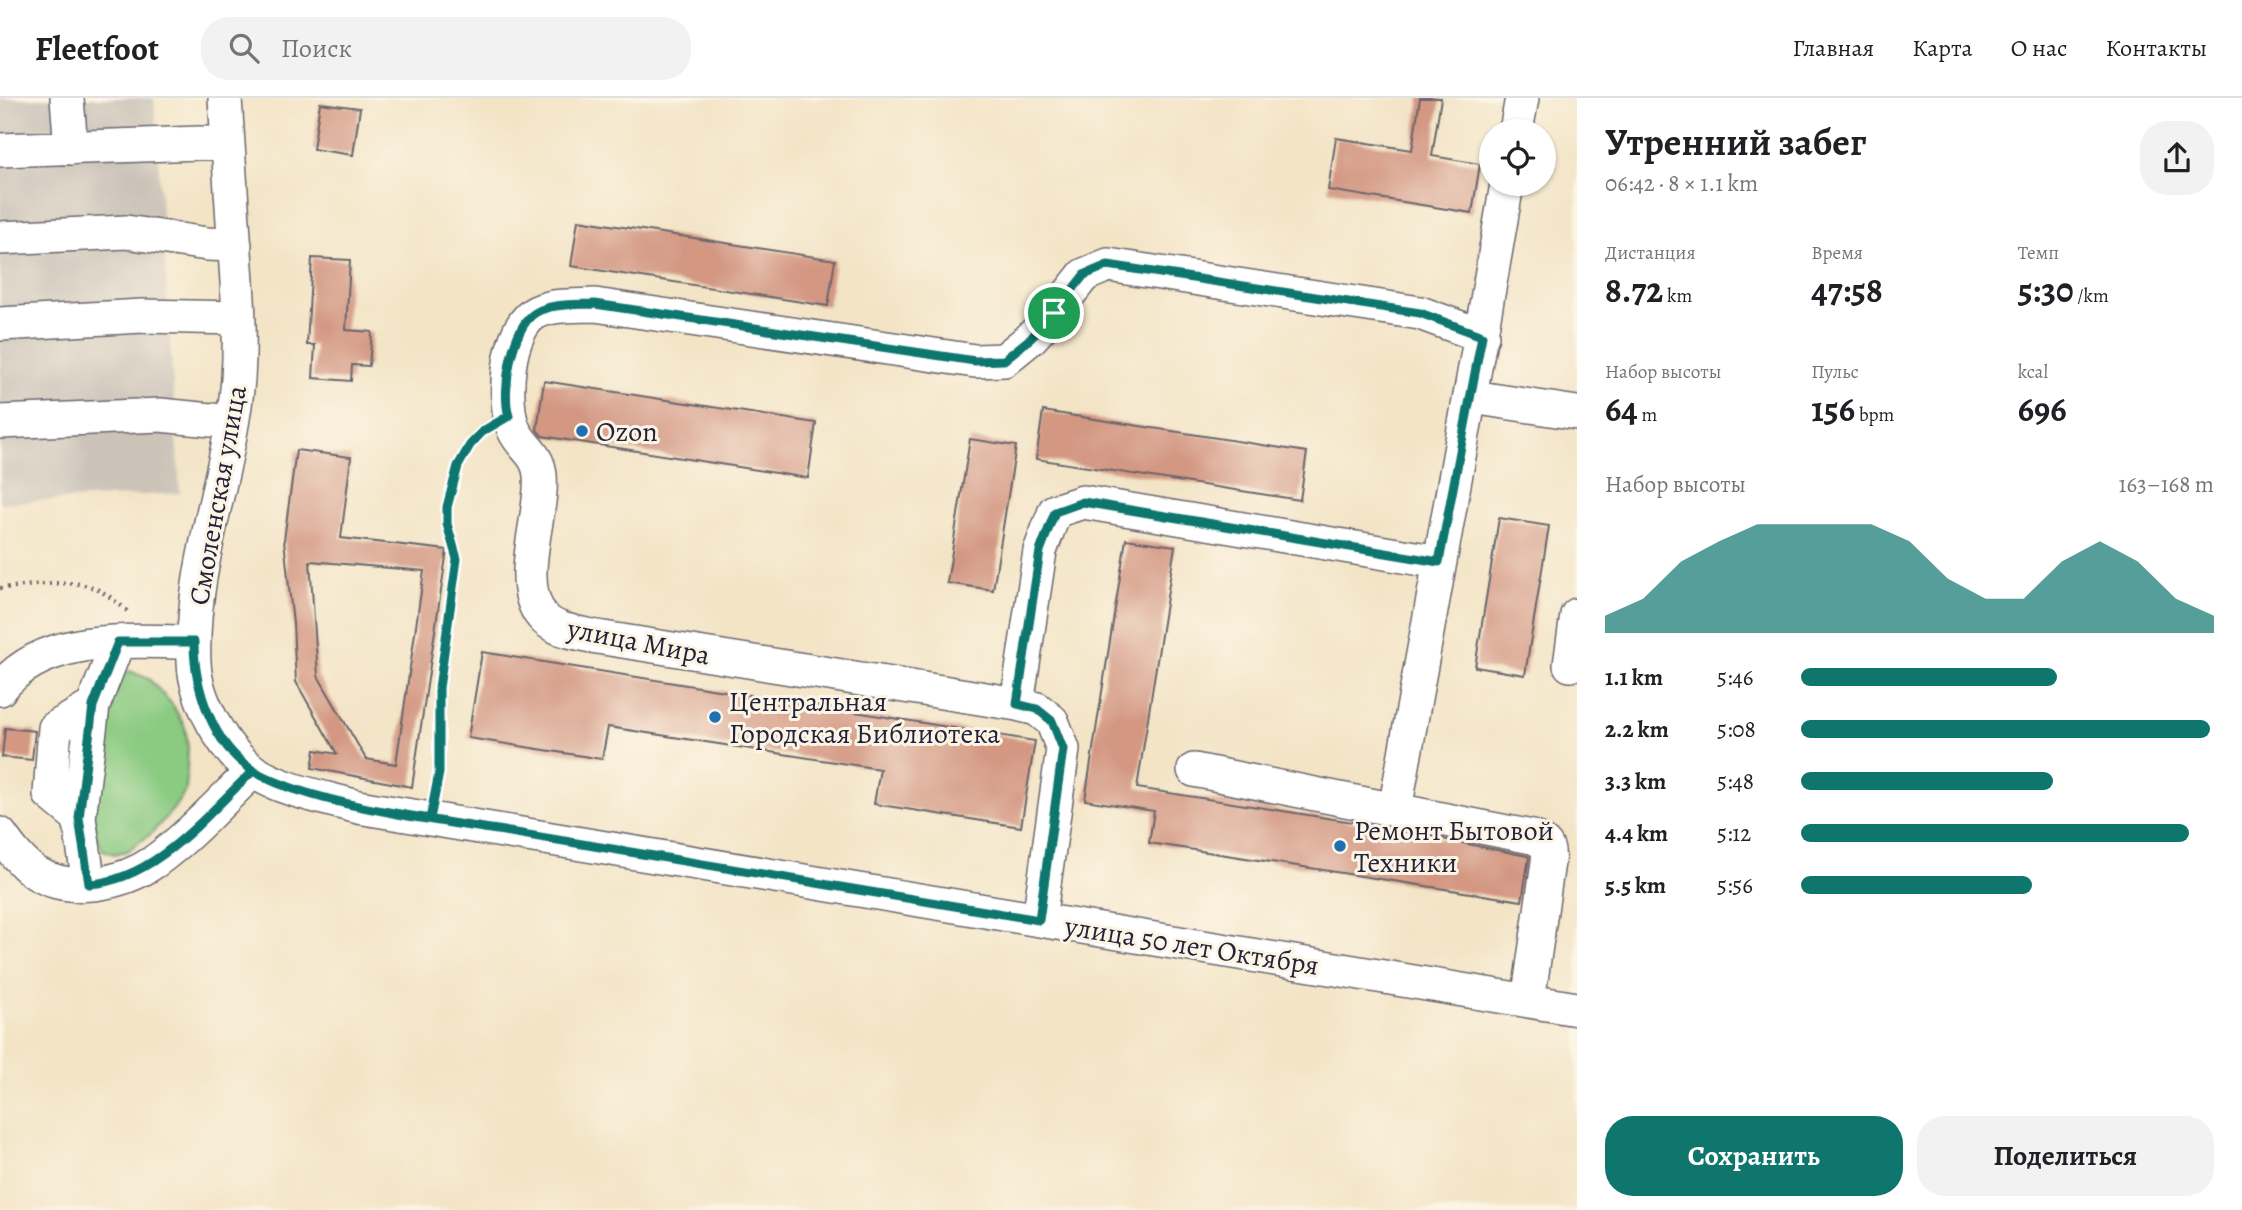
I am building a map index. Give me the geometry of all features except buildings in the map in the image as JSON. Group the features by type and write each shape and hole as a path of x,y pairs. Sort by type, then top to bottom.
{"street":[{"path":"67,98 71,148"},
{"name":"Смоленская улица","path":"225,98 239,318 238,378 232,422 198,593 194,664 207,710 220,734 245,764"},
{"path":"1518,119 1522,98"},
{"path":"0,150 228,142"},
{"path":"1395,810 1439,562 1472,397 1505,196"},
{"path":"0,238 126,232 208,244 234,245"},
{"name":"улица Мира","path":"1039,920 1063,749 1052,721 1037,709 605,638 558,628 543,617 534,602 530,574 541,478 537,460 514,432 507,408 509,368 519,331 534,313 554,307 595,304 975,361 1004,360 1031,338 1084,275 1108,265 1420,313 1482,336"},
{"path":"0,324 142,316 239,318"},
{"path":"1472,397 1577,413"},
{"path":"0,422 160,415 232,422"},
{"path":"1017,704 1040,551 1055,512 1083,502 1439,562"},
{"path":"1570,665 1577,615"},
{"path":"0,689 25,666 43,656 75,647 118,642 194,642"},
{"path":"89,884 79,818 50,794 55,728 93,706 118,642"},
{"path":"0,834 24,863 48,879 89,884 130,875 153,862 178,842 245,764"},
{"name":"улица 50 лет Октября","path":"245,764 299,791 358,807 1577,1009"},
{"path":"1194,770 1544,841 1549,850 1548,862 1528,1001"}],"path":[{"path":"430,819 439,773 439,688 457,559 447,524 447,507 458,466 470,445 483,431 509,416"},
{"path":"0,588 87,585 102,592 130,613 161,642"}],"shaded area":[{"path":"0,98 154,98 180,493 0,503"}],"green space":[{"path":"130,671 149,679 172,704 185,727 188,747 186,790 152,833 127,851 114,854 103,850 97,837 91,804 106,704 120,675"}],"place":[{"name":"Ozon","path":"582,431"},
{"name":"Центральная Городская Библиотека","path":"715,717"},
{"name":"Ремонт Бытовой Техники","path":"1340,846"}],"route":[{"path":"1054,313 1031,338 1004,360 975,361 595,304 554,307 534,313 519,331 509,368 509,416 483,431 470,445 458,466 447,507 447,524 457,559 439,688 439,773 430,819 358,807 299,791 253,771 153,862 130,875 89,884 79,818 93,706 118,642 194,642 194,664 207,710 236,757 253,771 272,781 299,791 358,807 430,819 1039,920 1063,749 1052,721 1037,709 1017,704 1040,551 1055,512 1083,502 1439,562 1482,336 1420,313 1108,265 1084,275 1054,313"}]}
